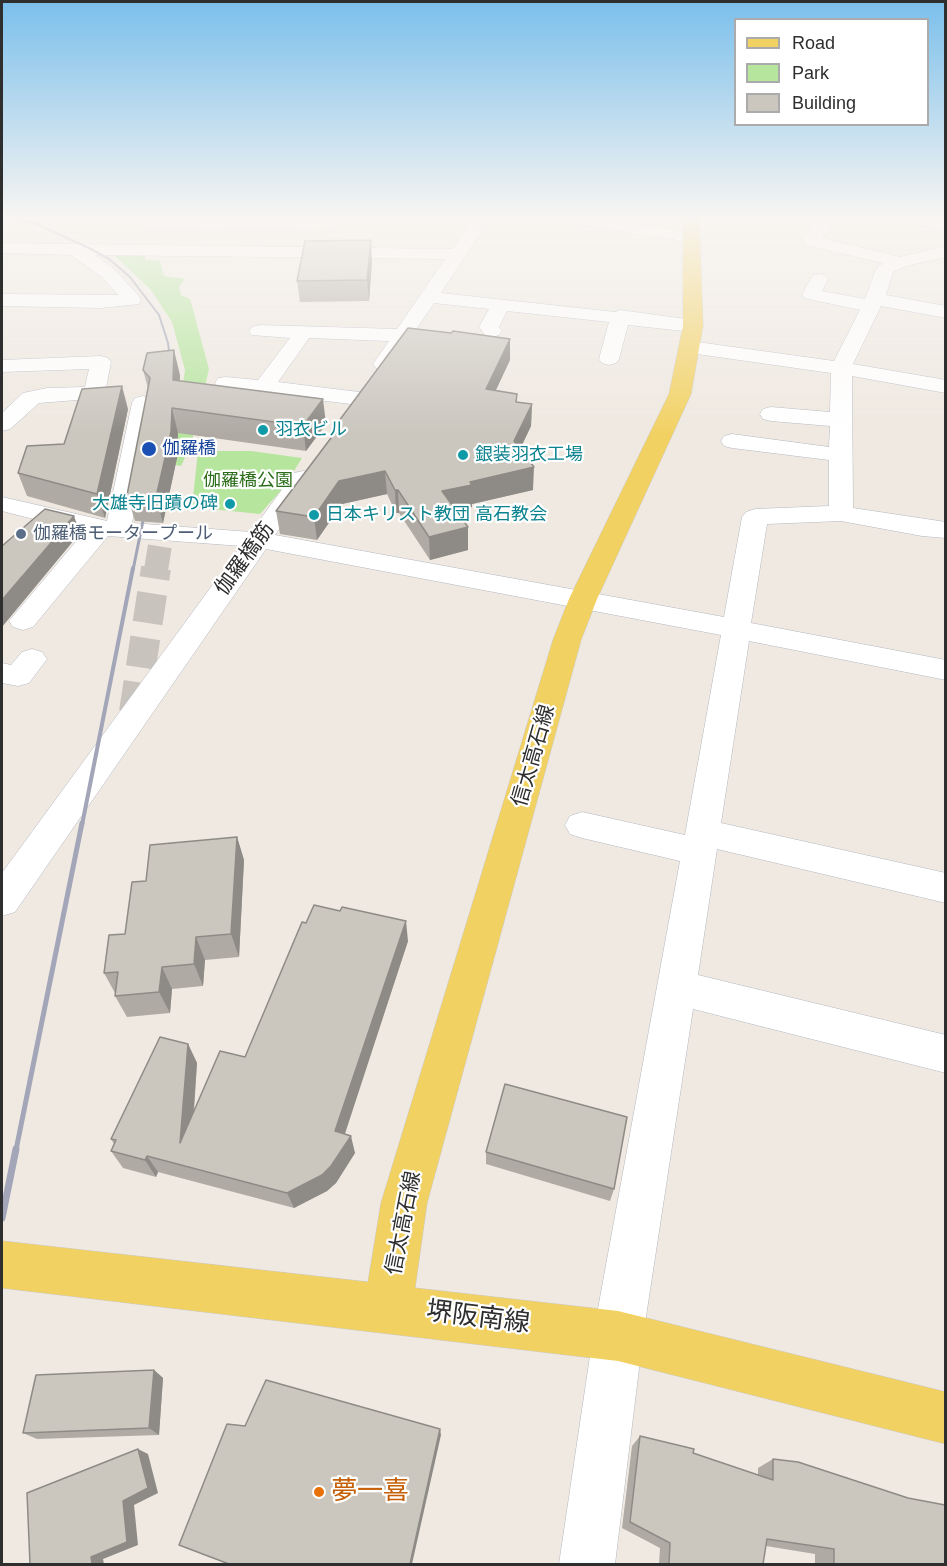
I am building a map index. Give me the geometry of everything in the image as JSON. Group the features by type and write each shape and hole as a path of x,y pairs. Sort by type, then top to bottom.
{"main road":[{"name":"信太高石線","path":"388,1307 404,1203 567,640 583,599 680,394 692,337 692,288"},
{"name":"堺阪南線","path":"2,1265 388,1307 618,1336 945,1418"}],"street":[{"path":"2,300 101,302 132,300 121,288"},
{"path":"226,383 264,387 353,408 435,288"},
{"path":"814,288 811,294 945,312"},
{"path":"841,513 841,368 877,288"},
{"path":"430,297 620,316 692,337 945,387"},
{"path":"492,331 489,327 501,304"},
{"path":"609,359 620,316"},
{"path":"259,331 403,335"},
{"path":"264,387 304,332"},
{"path":"2,366 101,362 94,393 47,393 31,398 2,424"},
{"path":"23,621 110,529 143,403"},
{"path":"771,414 840,420"},
{"path":"732,441 841,455"},
{"name":"伽羅橋筋","path":"2,901 63,817 134,712 319,455"},
{"path":"2,504 110,529 259,540 583,599 945,670"},
{"path":"586,1564 618,1336 755,517 841,513 921,528 945,530"},
{"path":"2,673 18,676 32,659"},
{"path":"582,825 701,842 945,888"},
{"path":"676,987 945,1054"}],"green space":[{"path":"149,288 179,288 181,295 190,299 209,369 191,445 181,466 170,464 185,370 172,322"},
{"name":"伽羅橋公園","path":"198,451 251,451 302,458 284,487 260,514 192,507"}],"building":[{"name":"銀装羽衣工場","path":"408,328 451,333 453,331 510,339 486,389 517,394 516,402 532,404 514,441 534,467 442,491 468,527 429,537 398,490 395,490 385,471 339,481 314,517 276,511 334,434 330,433"},
{"path":"174,350 173,380 323,399 303,426 172,408 171,432 156,497 127,495 150,378 143,370 147,353"},
{"path":"122,386 97,494 18,473 27,446 64,444 82,389"},
{"path":"45,509 74,516 2,600 2,546"},
{"path":"237,837 231,934 196,937 194,964 162,967 159,992 115,996 118,972 104,973 109,935 125,934 132,882 146,881 150,845"},
{"path":"314,905 340,911 342,907 406,921 335,1131 351,1136 331,1166 322,1175 287,1193 147,1156 145,1160 111,1151 116,1140 111,1139 160,1037 188,1044 180,1143 220,1051 245,1057 302,922 306,923"},
{"path":"505,1084 627,1117 614,1189 486,1152"},
{"path":"154,1370 149,1428 23,1433 36,1375"},
{"name":"夢一喜","path":"266,1380 440,1429 410,1564 229,1564 179,1545 227,1424 245,1426"},
{"path":"640,1436 694,1449 693,1453 773,1480 773,1459 798,1462 908,1498 945,1505 945,1564 834,1564 834,1549 767,1539 763,1564 669,1564 670,1543 630,1522"},
{"path":"138,1449 148,1488 123,1501 127,1542 91,1557 92,1564 30,1564 27,1493"}],"tunnel":[{"path":"156,570 162,533"},
{"path":"134,712 156,568"}],"railway":[{"path":"138,288 159,315 168,343 171,368"},
{"path":"133,570 146,506"},
{"path":"82,825 133,568"},
{"path":"16,1150 82,823"},
{"path":"2,1218 16,1149"}],"place":[{"name":"羽衣ビル","path":"263,430"},
{"name":"伽羅橋","path":"149,449"},
{"name":"銀装羽衣工場","path":"463,455"},
{"name":"大雄寺旧蹟の碑","path":"230,504"},
{"name":"日本キリスト教団 高石教会","path":"314,515"},
{"name":"伽羅橋モータープール","path":"21,534"},
{"name":"夢一喜","path":"319,1492"}]}
